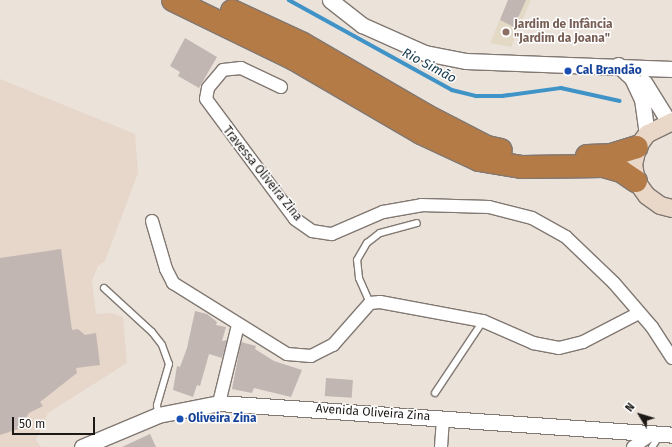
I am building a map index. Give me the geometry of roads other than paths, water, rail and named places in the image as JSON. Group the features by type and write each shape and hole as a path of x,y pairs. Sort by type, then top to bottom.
{"highway":[{"path":"173,0 213,4 339,84 421,133 479,160 522,167 603,166 621,171 636,181"},
{"path":"187,0 213,4 303,44 427,116 487,147 523,155 611,155 642,140"}],"main road":[{"path":"671,121 642,140 633,164 636,181 652,201 672,208"}],"street":[{"path":"330,0 362,25 424,53 466,61 637,65 672,69"},
{"path":"618,65 632,78 642,99 642,140"},
{"path":"637,65 651,96 671,121"},
{"name":"Travessa Oliveira Zina","path":"281,87 241,68 223,70 208,88 206,99 295,219 312,231 332,234 383,212 421,205 489,207 532,218 566,237 639,312 672,358"},
{"path":"152,221 166,269 173,283 238,325 287,354 311,356 333,345 370,303 391,304 483,321 533,343 559,348 583,342 639,312"},
{"path":"219,403 238,325"},
{"name":"Avenida Oliveira Zina","path":"82,447 158,415 219,403 443,418 659,438"},
{"path":"441,447 443,418"},
{"path":"633,447 659,438"}],"lane":[{"path":"370,303 359,278 357,260 367,243 380,233 417,223"},
{"path":"104,288 152,332 162,344 169,364 157,405 158,415"},
{"path":"435,393 483,321"}],"waterway":[{"name":"Rio Simão","path":"289,0 452,90 476,96 502,96 561,88 620,101"}],"place":[{"name":"Jardim de Infância \"Jardim da Joana\"","path":"506,32"},
{"name":"Cal Brandão","path":"568,71"},
{"name":"Oliveira Zina","path":"180,419"}]}
